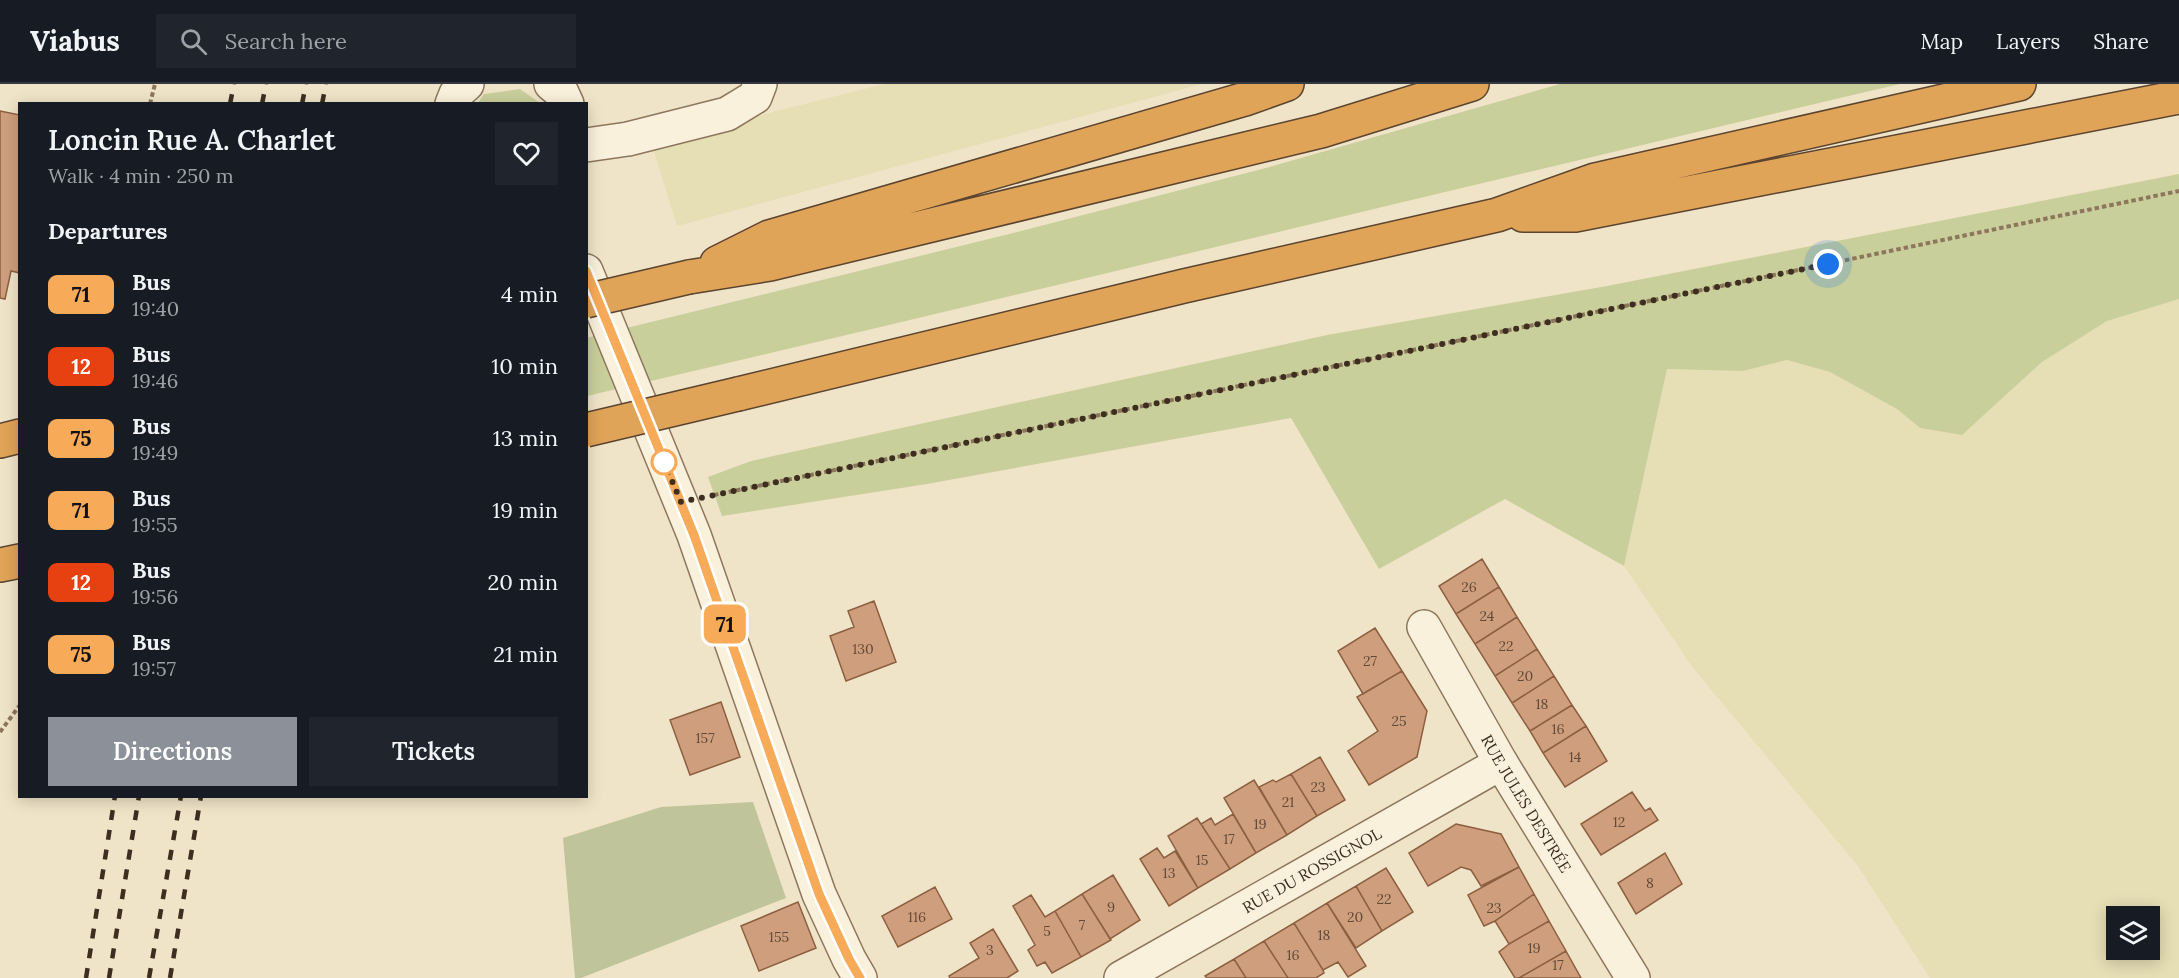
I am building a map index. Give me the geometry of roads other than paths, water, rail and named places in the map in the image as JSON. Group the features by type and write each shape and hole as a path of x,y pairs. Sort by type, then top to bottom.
{"highway":[{"path":"689,277 769,237 1245,99 1287,84"},
{"path":"588,301 689,277 771,264 1310,134 1472,84"},
{"path":"588,430 1184,286 1497,215 1595,180 2019,84"},
{"path":"1497,215 1575,215 2179,97"},
{"path":"0,565 18,561"}],"street":[{"path":"588,145 628,139 728,114 755,97 760,84"},
{"path":"588,276 694,535 819,894 860,978"},
{"name":"RUE JULES DESTRÉE","path":"1424,627 1501,763 1633,978"},
{"name":"RUE DU ROSSIGNOL","path":"1121,978 1501,763"}],"railway":[{"path":"230,102 234,84"},
{"path":"262,102 266,84"},
{"path":"302,102 306,84"},
{"path":"322,102 326,84"},
{"path":"86,978 115,798"},
{"path":"109,978 139,798"},
{"path":"149,978 181,798"},
{"path":"170,978 201,798"}]}
